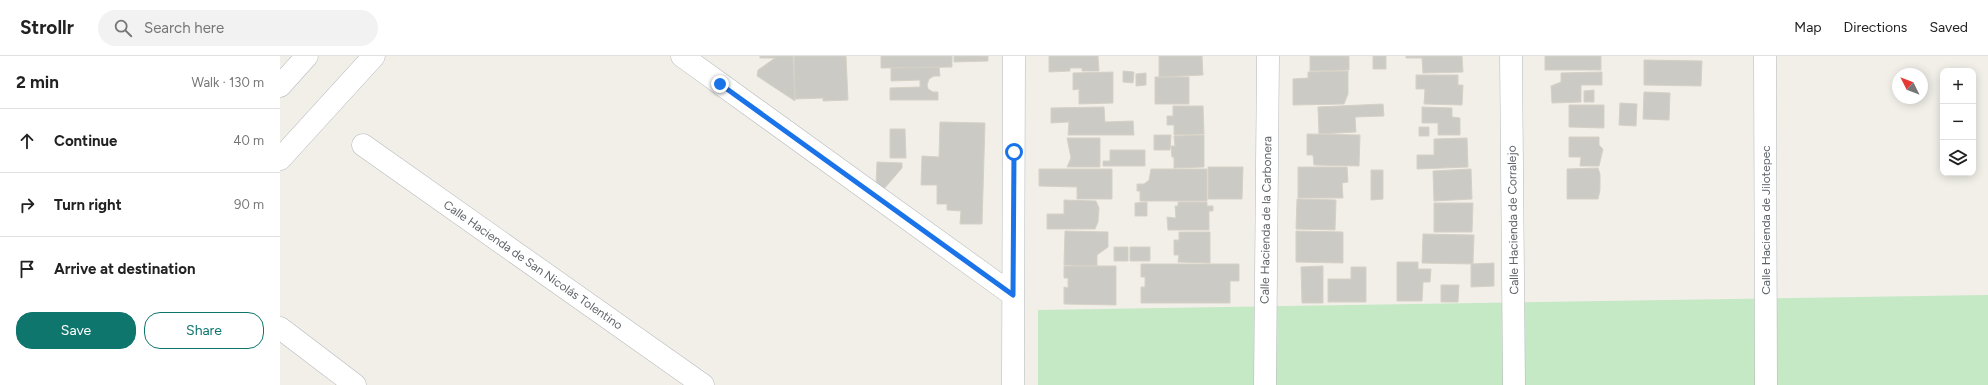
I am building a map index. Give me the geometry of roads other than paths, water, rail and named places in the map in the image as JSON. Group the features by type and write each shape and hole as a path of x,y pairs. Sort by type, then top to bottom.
{"street":[{"path":"280,86 307,56"},
{"path":"280,159 374,56"},
{"path":"682,56 1013,295"},
{"path":"1013,385 1014,56"},
{"name":"Calle Hacienda de la Carbonera","path":"1265,385 1268,56"},
{"name":"Calle Hacienda de Corralejo","path":"1511,56 1514,385"},
{"name":"Calle Hacienda de Jilotepec","path":"1765,56 1766,385"},
{"name":"Calle Hacienda de San Nicolás Tolentino","path":"363,145 703,385"},
{"path":"280,328 355,385"}]}
